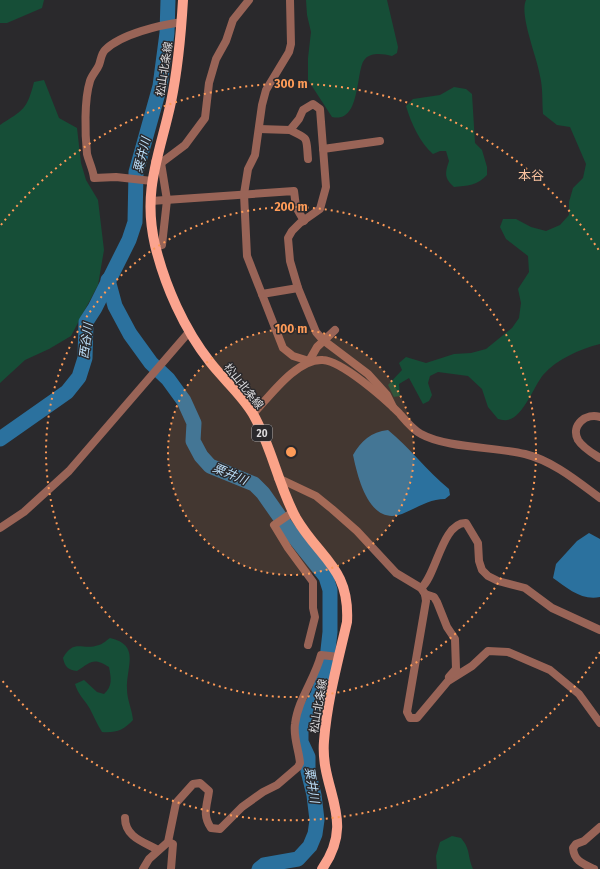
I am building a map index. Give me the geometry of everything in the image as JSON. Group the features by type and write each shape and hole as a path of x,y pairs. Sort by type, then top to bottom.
{"main road":[{"name":"松山北条線","path":"183,0 178,22 179,53 171,102 158,162 149,180 151,216 156,246 163,272 189,332 209,361 253,414 264,438 290,514 333,566 342,582 348,605 346,622 331,656 324,754 338,824 337,838 333,850 322,869"}],"street":[{"path":"156,246 162,245 167,200 158,162 185,145 205,118 209,83 216,59 226,41 233,20 249,0"},
{"path":"290,0 291,44 289,52 266,90 262,104 254,155 248,169 244,194 247,256 283,348 293,356 309,361 324,360 334,364 362,382 393,407 420,434 443,441 525,454 554,466 600,498"},
{"path":"149,180 133,178 94,178 93,167 88,156 86,136 90,85 100,64 103,52 108,47 120,40 160,26 178,22"},
{"path":"290,130 299,119 303,110 313,104 317,105 322,114 326,187 320,209 304,220 292,231 288,238 290,261 298,288 316,332 323,340 368,374 387,395 393,407"},
{"path":"259,129 290,130 303,135 306,138 308,159"},
{"path":"324,149 380,141"},
{"path":"151,201 294,191 296,207 304,220"},
{"path":"262,294 298,288"},
{"path":"253,414 299,366 309,361 311,355 323,340 335,330"},
{"path":"0,528 24,512 69,471 165,362 189,332"},
{"path":"362,382 368,374"},
{"path":"600,417 591,415 584,418 576,430 577,439 584,447 600,458"},
{"path":"278,478 316,496 357,531 396,573 434,597 455,639 456,669 449,676 448,681"},
{"path":"290,514 276,522 274,525 278,533 313,582 313,608 315,617 308,645"},
{"path":"600,630 552,608 525,588 498,581 488,576 482,570 479,561 478,543 466,523 457,526 450,534 423,591 426,601 407,712 410,718 417,718 423,713 448,681 472,666 488,651 508,652 550,670 579,694 600,723"},
{"path":"143,869 149,859 168,842 174,806 193,784 200,783 209,791 205,818 211,828 220,829 242,807 263,792 277,786 298,767 300,763 295,737 295,724 302,697 318,669 321,655 331,656"},
{"path":"579,694 588,698 600,710"},
{"path":"125,818 125,826 132,836 158,850"},
{"path":"594,869 577,860 573,848 576,844 584,841 600,827"},
{"path":"168,842 173,844 171,869"}],"green space":[{"path":"0,0 44,0 42,8 7,23 0,23"},
{"path":"306,0 387,0 398,47 397,53 392,56 374,54 365,59 362,65 353,104 348,112 342,117 332,117 308,80 308,58 311,32 307,15"},
{"path":"526,0 600,0 600,344 577,352 555,364 543,375 528,401 518,414 513,418 505,420 498,419 488,407 482,389 468,376 438,372 430,376 428,383 432,395 429,401 423,404 409,378 399,384 400,396 394,397 388,385 402,370 399,363 406,357 426,363 454,354 471,353 486,349 512,328 519,318 521,303 518,289 529,272 528,256 506,239 500,227 503,219 516,219 531,227 546,231 560,225 569,215 569,202 573,188 583,178 586,164 570,127 557,125 543,114 541,81 525,16 524,7"},
{"path":"44,80 59,118 77,128 81,163 86,180 98,200 104,250 98,285 71,336 49,349 25,360 0,383 0,125 23,108 29,98 34,82"},
{"path":"454,87 466,89 472,94 475,143 482,150 487,167 487,175 476,183 454,187 448,181 446,175 449,161 446,151 440,151 433,154 428,149 416,132 406,106 413,99 440,95"},
{"path":"110,638 120,641 129,651 130,658 127,693 133,720 119,730 102,732 75,684 84,680 97,692 104,694 110,685 111,678 109,667 96,661 89,663 77,671 74,671 67,668 63,658 71,648 99,645"},
{"path":"452,836 461,838 464,842 468,849 473,869 437,869 436,856 440,842"}],"water":[{"path":"388,430 449,489 450,495 445,499 434,500 402,514 391,516 381,513 373,507 362,487 353,455 359,445 367,438 376,433"},
{"path":"589,533 600,539 600,597 593,598 575,593 553,578 556,564 577,541"}],"waterway":[{"name":"粟井川","path":"0,439 67,392 79,377 85,358 86,322 95,308 129,240 135,222 136,172 160,86 167,33 168,0"},
{"name":"粟井川","path":"108,280 115,306 130,334 151,363 168,379 184,401 194,423 193,441 201,456 210,466 254,484 263,493 291,533 326,577 330,590 330,632 326,668 318,695 301,723 301,742 308,757 308,771 314,795 317,820 315,834 310,846 298,859 264,865 259,869"}],"district":[{"name":"本谷","path":"531,175"}],"water label":[{"name":"西谷川","path":"86,341"}]}
